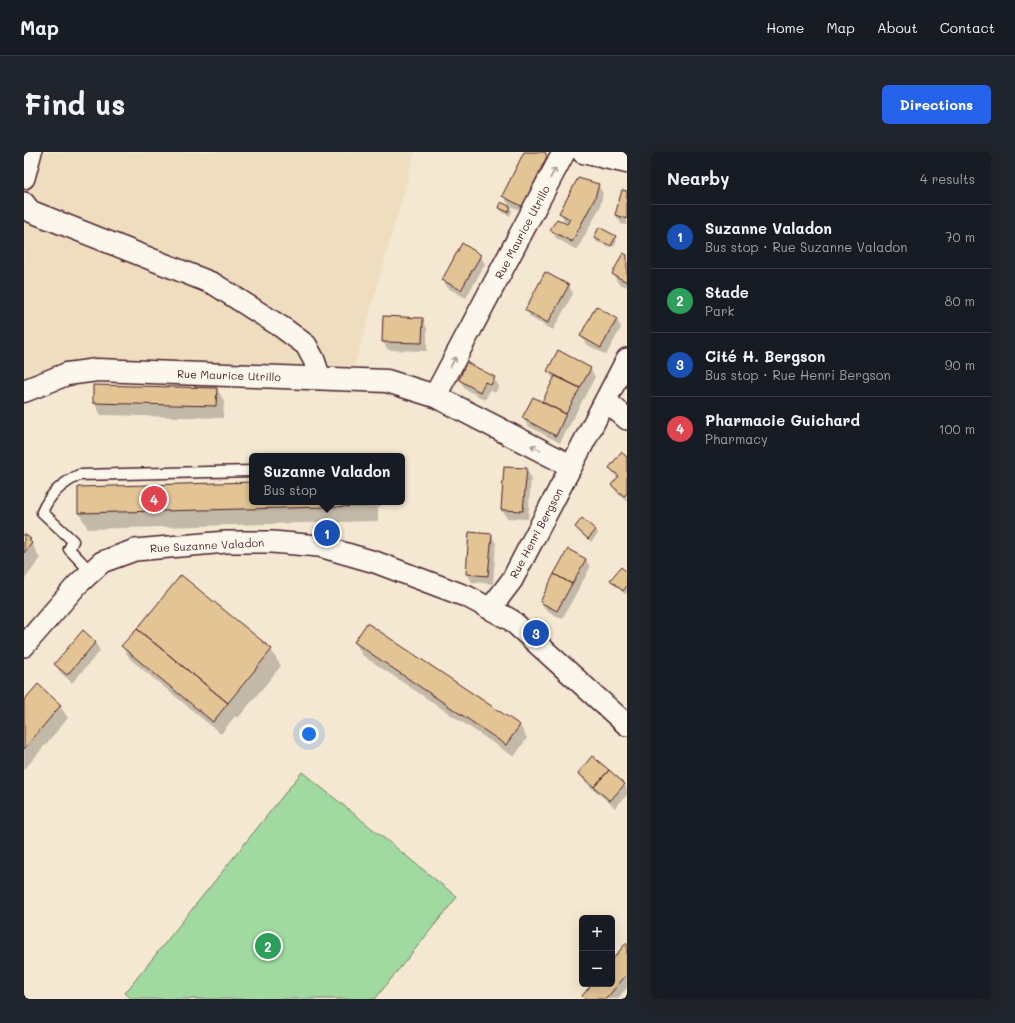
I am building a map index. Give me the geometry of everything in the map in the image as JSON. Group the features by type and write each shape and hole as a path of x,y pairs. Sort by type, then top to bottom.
{"street":[{"path":"24,178 31,152"},
{"name":"Rue Maurice Utrillo","path":"435,396 564,152"},
{"path":"583,152 627,162"},
{"path":"24,203 30,211 214,284 283,328 306,345 314,360 320,378"},
{"name":"Rue Henri Bergson","path":"490,609 512,580 627,359"},
{"name":"Rue Maurice Utrillo","path":"24,391 67,374 97,370 387,381 435,396 571,466"},
{"path":"605,402 627,419"},
{"name":"Rue Suzanne Valadon","path":"24,646 77,585 102,562 135,550 226,542 272,542 319,546 336,550 468,597 490,609"},
{"path":"490,609 511,620 627,725"}],"lane":[{"path":"91,572 69,549 73,541 42,512 48,500 65,482 79,475 249,471"}],"shaded area":[{"path":"24,152 415,152 355,366 82,359 24,384"}],"green space":[{"path":"302,772 457,897 375,999 132,999 125,993"}],"building":[{"path":"524,152 545,152 547,156 523,207 502,196"},
{"path":"578,178 599,184 595,198 572,242 550,230 557,219 567,224 570,219 559,213"},
{"path":"622,190 627,191 627,219 615,215"},
{"path":"501,202 511,207 508,212 499,208"},
{"path":"599,227 616,236 611,246 594,238"},
{"path":"462,243 481,255 461,290 442,280"},
{"path":"623,253 627,255 627,282 612,274"},
{"path":"545,272 569,285 548,323 525,310"},
{"path":"596,306 617,319 601,348 580,336"},
{"path":"383,316 423,318 422,343 382,342"},
{"path":"558,350 591,368 580,388 547,371"},
{"path":"466,362 495,377 491,385 485,382 480,392 459,380"},
{"path":"555,376 580,388 566,414 542,402"},
{"path":"93,385 217,388 216,406 93,403"},
{"path":"533,397 566,414 556,436 522,418"},
{"path":"621,452 627,457 627,493 624,496 611,485 619,476 609,468"},
{"path":"504,467 527,468 523,511 501,510"},
{"path":"249,482 249,505 370,506 78,513 78,487"},
{"path":"582,518 596,530 588,539 575,527"},
{"path":"469,532 492,534 488,576 466,574"},
{"path":"24,534 31,539 29,540 32,543 24,553"},
{"path":"568,549 586,559 572,584 554,574"},
{"path":"621,567 627,572 627,586 623,591 610,580"},
{"path":"554,574 572,584 557,611 540,602"},
{"path":"181,575 272,649 228,703 137,629"},
{"path":"367,623 520,725 506,745 354,642"},
{"path":"137,629 228,703 213,722 121,646"},
{"path":"83,630 96,642 67,675 54,664"},
{"path":"38,684 61,705 24,749 24,700"},
{"path":"592,756 609,770 594,787 578,773"},
{"path":"609,770 625,784 610,801 594,787"},
{"path":"626,943 627,974 606,999 585,999 582,996 590,987 615,987 615,956"}],"place":[{"name":"Pharmacie Guichard","path":"154,499"},
{"name":"Suzanne Valadon","path":"327,533"},
{"name":"Cité H. Bergson","path":"536,633"},
{"name":"Stade","path":"268,946"}]}
